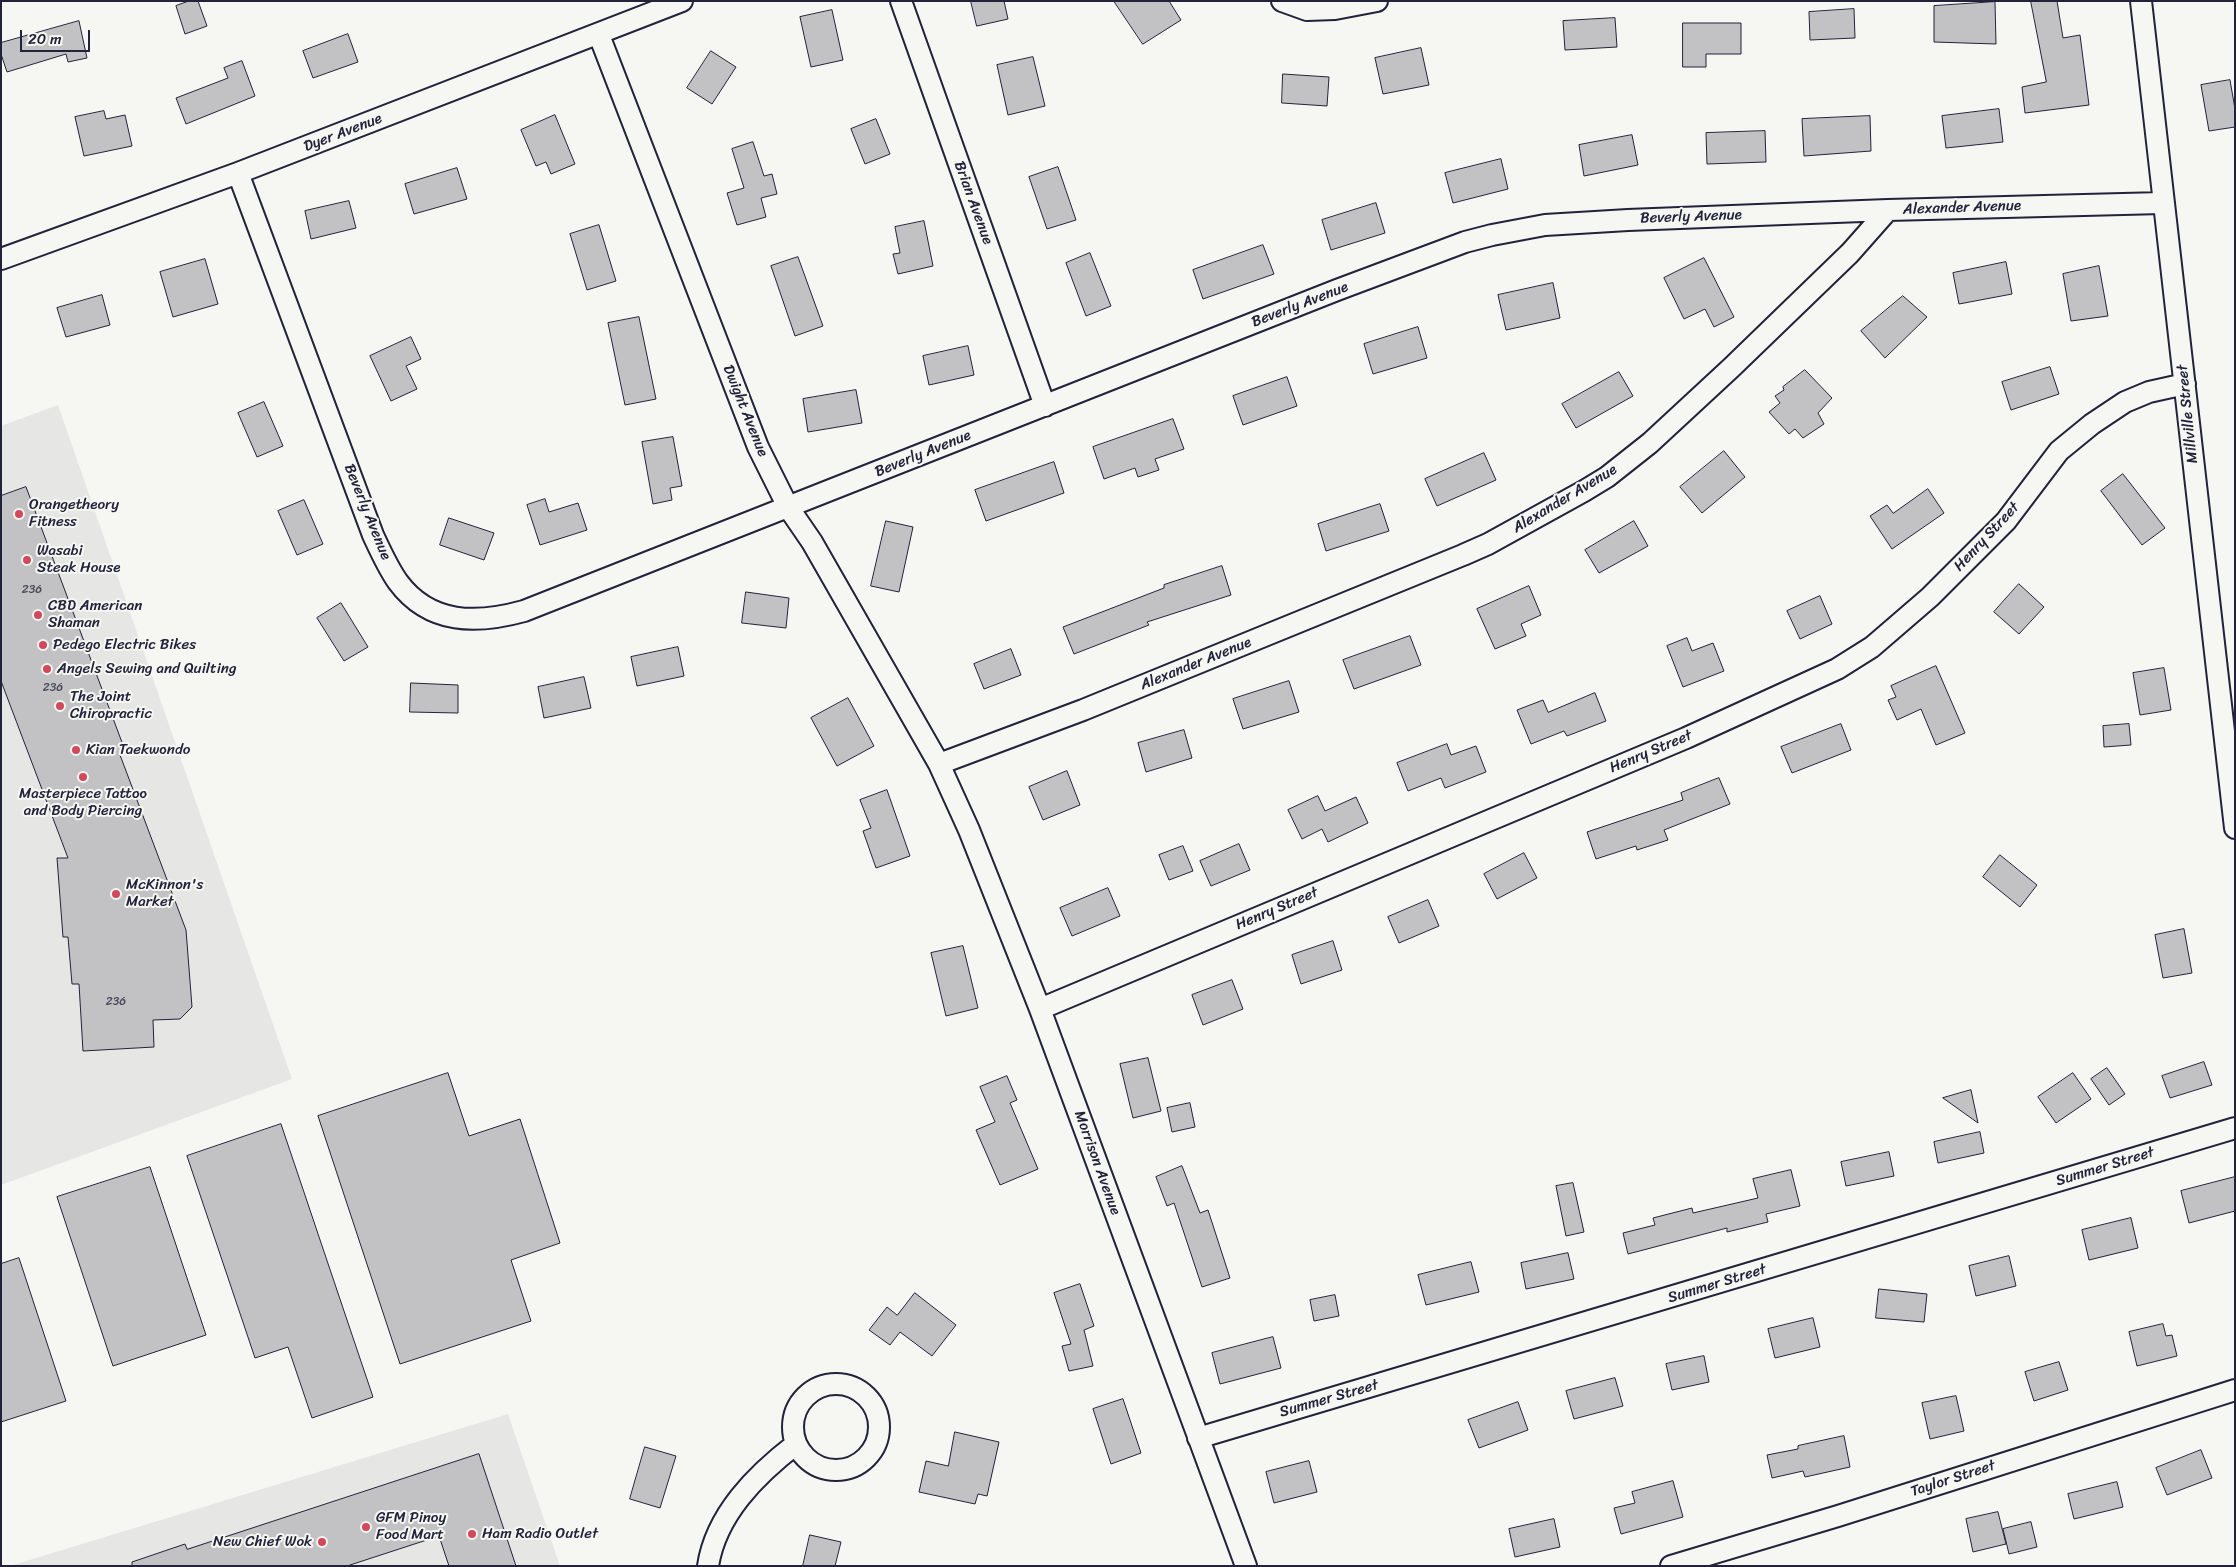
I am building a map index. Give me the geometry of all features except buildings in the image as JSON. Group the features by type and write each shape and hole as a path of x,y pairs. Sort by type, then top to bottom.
{"street":[{"name":"Dyer Avenue","path":"1,259 238,173 682,1"},
{"name":"Brian Avenue","path":"901,1 1044,406"},
{"path":"1282,1 1307,10 1334,9 1377,1"},
{"name":"Millville Street","path":"2140,1 2235,828"},
{"name":"Dwight Avenue","path":"600,34 758,447 788,507 817,550 939,764"},
{"name":"Beverly Avenue","path":"238,173 373,534 399,583 418,603 443,616 470,620 497,618 524,611 1347,287 1466,242 1546,225 1888,210"},
{"name":"Alexander Avenue","path":"939,764 1082,710 1488,544 1584,491 1607,477 1650,442 1731,368 1850,253 1888,210 2162,203"},
{"name":"Henry Street","path":"1040,1009 1686,738 1837,669 1872,647 1930,597 2006,521 2059,451 2092,424 2125,402 2149,392 2185,384"},
{"name":"Morrison Avenue","path":"939,764 969,830 1040,1009 1246,1566"},
{"name":"Summer Street","path":"1198,1438 2235,1128"},
{"path":"833,1384 854,1388 867,1396 875,1409 879,1422 874,1448 865,1459 854,1466 840,1470 826,1469 814,1464 803,1456 796,1444 792,1429 794,1415 801,1401 812,1391 825,1385 833,1384"},
{"name":"Taylor Street","path":"1671,1566 1838,1516 2235,1390"},
{"path":"708,1566 721,1528 750,1483 772,1462 796,1444"}],"shaded area":[{"path":"58,405 292,1079 1,1185 1,426"},
{"path":"508,1414 560,1566 10,1566"}],"place":[{"name":"Orangetheory Fitness","path":"19,514"},
{"name":"Wasabi Steak House","path":"27,560"},
{"name":"CBD American Shaman","path":"38,615"},
{"name":"Pedego Electric Bikes","path":"43,645"},
{"name":"Angels Sewing and Quilting","path":"47,669"},
{"name":"The Joint Chiropractic","path":"60,706"},
{"name":"Kian Taekwondo","path":"76,750"},
{"name":"Masterpiece Tattoo and Body Piercing","path":"83,777"},
{"name":"McKinnon's Market","path":"116,894"},
{"name":"GFM Pinoy Food Mart","path":"366,1527"},
{"name":"Ham Radio Outlet","path":"472,1534"},
{"name":"New Chief Wok","path":"322,1542"}]}
